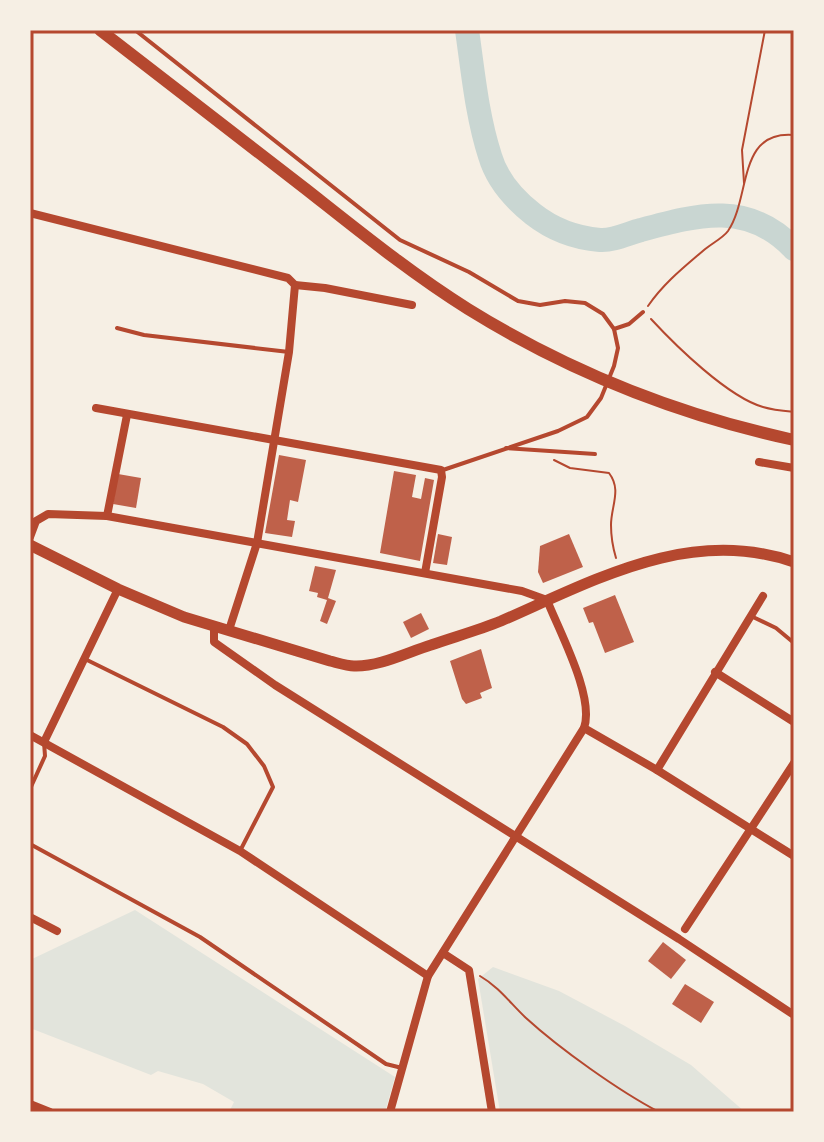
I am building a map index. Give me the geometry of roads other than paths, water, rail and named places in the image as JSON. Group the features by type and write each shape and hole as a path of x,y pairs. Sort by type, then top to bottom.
{"main road":[{"path":"100,30 357,229 468,309 558,358 657,402 742,429 794,440"},
{"path":"30,545 118,589 184,617 355,666 378,662 497,623 620,571 669,555 723,549 777,556 794,562"}],"street":[{"path":"30,213 288,278 295,285 412,305"},
{"path":"229,630 257,543 289,352 295,285"},
{"path":"96,408 441,470 425,573"},
{"path":"107,516 127,415"},
{"path":"759,462 794,468"},
{"path":"30,514 107,516 522,591 547,600 585,700 588,718 428,976 390,1112"},
{"path":"30,537 36,521 48,514"},
{"path":"44,742 118,589"},
{"path":"657,770 763,596"},
{"path":"214,626 214,642 408,770 516,835 793,1013"},
{"path":"715,672 794,722"},
{"path":"584,728 794,856"},
{"path":"30,735 240,851 428,976"},
{"path":"685,929 794,763"},
{"path":"30,917 57,931"},
{"path":"443,953 469,970 492,1112"},
{"path":"30,1104 50,1112"}],"lane":[{"path":"135,30 400,240 469,272 518,301 540,305 565,301 585,303 603,314 614,329 618,348 614,366 601,398 587,417 558,431 441,470"},
{"path":"614,329 629,324 643,312"},
{"path":"117,328 144,335 289,352"},
{"path":"504,448 595,454"},
{"path":"751,615 776,628 794,643"},
{"path":"84,659 223,727 247,744 264,766 273,787 240,851"},
{"path":"30,789 45,756 44,742"},
{"path":"30,844 200,937 386,1064 402,1068"}],"waterway":[{"path":"467,30 479,110 493,165 513,195 540,219 573,235 605,240 683,219 703,216 741,218 777,234 794,249"}]}
